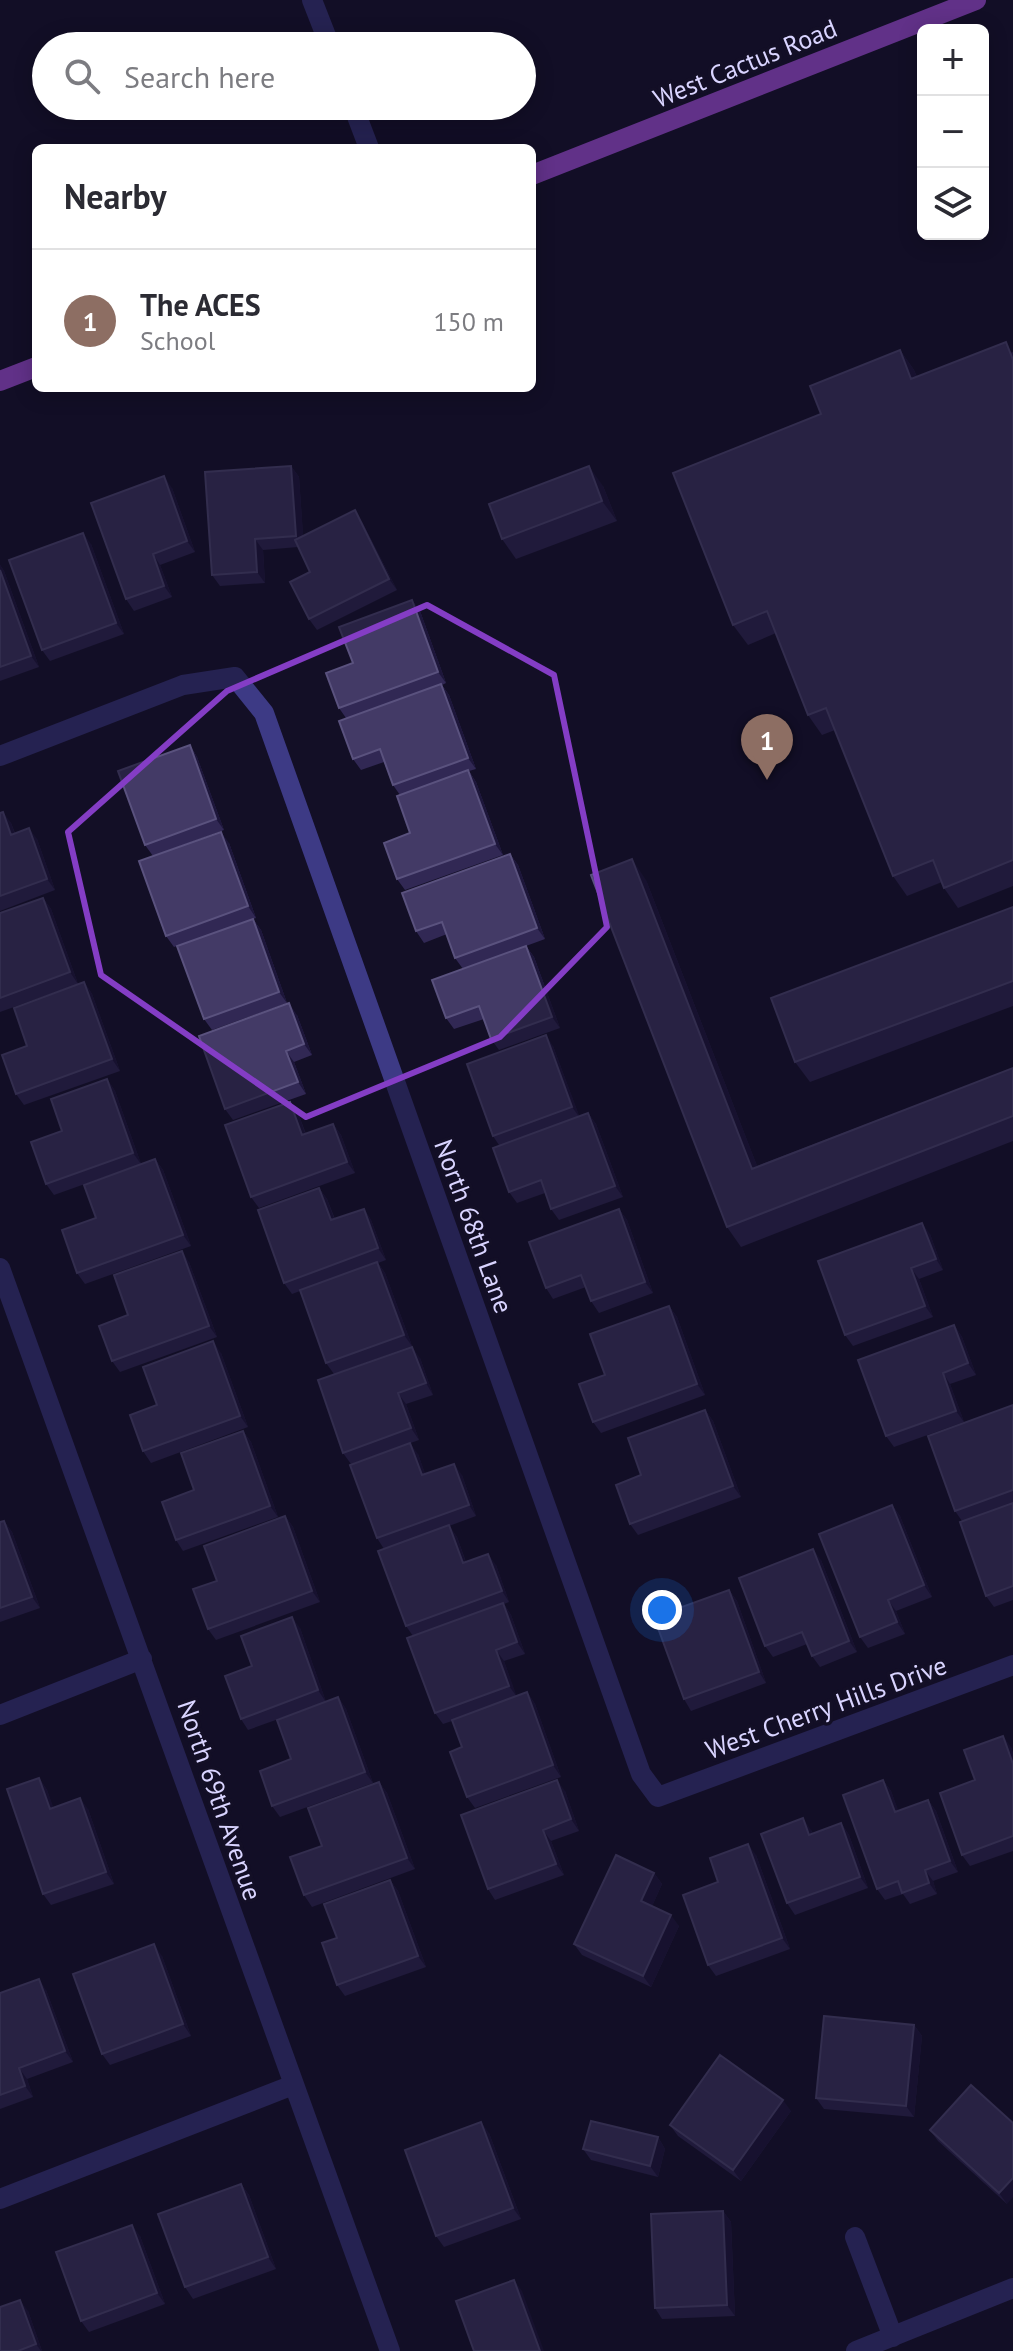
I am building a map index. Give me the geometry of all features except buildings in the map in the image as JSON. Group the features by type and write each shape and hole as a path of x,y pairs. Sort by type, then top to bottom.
{"main road":[{"name":"West Cactus Road","path":"536,173 976,0"},
{"path":"0,381 32,369"}],"street":[{"path":"312,0 325,32"},
{"path":"358,120 367,144"},
{"name":"North 68th Lane","path":"0,756 183,685 235,677 264,713 641,1774 658,1797"},
{"name":"North 69th Avenue","path":"0,1268 390,2351"},
{"path":"0,1715 142,1659"},
{"name":"West Cherry Hills Drive","path":"658,1797 1013,1665"},
{"path":"0,2199 293,2085"},
{"path":"855,2237 893,2337"},
{"path":"856,2351 1013,2288"}],"highlighted area":[{"path":"427,605 554,675 607,927 500,1037 306,1117 101,975 68,832 227,691"}],"place":[{"name":"The ACES","path":"767,780"}]}
